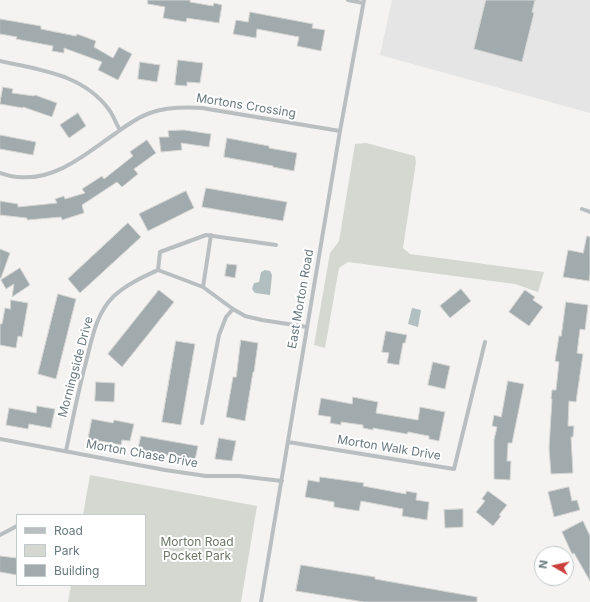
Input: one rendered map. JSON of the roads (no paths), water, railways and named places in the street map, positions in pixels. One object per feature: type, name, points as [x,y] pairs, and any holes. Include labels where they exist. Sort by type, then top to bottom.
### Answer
[{"type":"street","points":[[348,0],[363,2]]},
{"type":"street","name":"East Morton Road","points":[[261,602],[363,2]]},
{"type":"street","points":[[0,61],[55,73],[77,81],[94,94],[110,111],[120,130]]},
{"type":"street","name":"Mortons Crossing","points":[[0,173],[18,177],[40,176],[61,170],[136,119],[168,108],[202,108],[340,131]]},
{"type":"street","points":[[582,209],[590,212]]},
{"type":"street","points":[[276,245],[206,235],[160,252],[158,270],[203,287],[245,316],[307,327]]},
{"type":"street","points":[[203,287],[211,235]]},
{"type":"street","name":"Morningside Drive","points":[[66,451],[93,334],[103,308],[113,296],[136,280],[158,270]]},
{"type":"street","points":[[202,423],[219,336],[226,317],[233,309]]},
{"type":"street","name":"Morton Walk Drive","points":[[288,442],[454,469],[485,342]]},
{"type":"street","name":"Morton Chase Drive","points":[[0,439],[165,470],[206,476],[240,476],[282,481]]},
{"type":"street","points":[[0,535],[16,527]]},
{"type":"park label","name":"Morton Road Pocket Park","points":[[197,549]]}]
